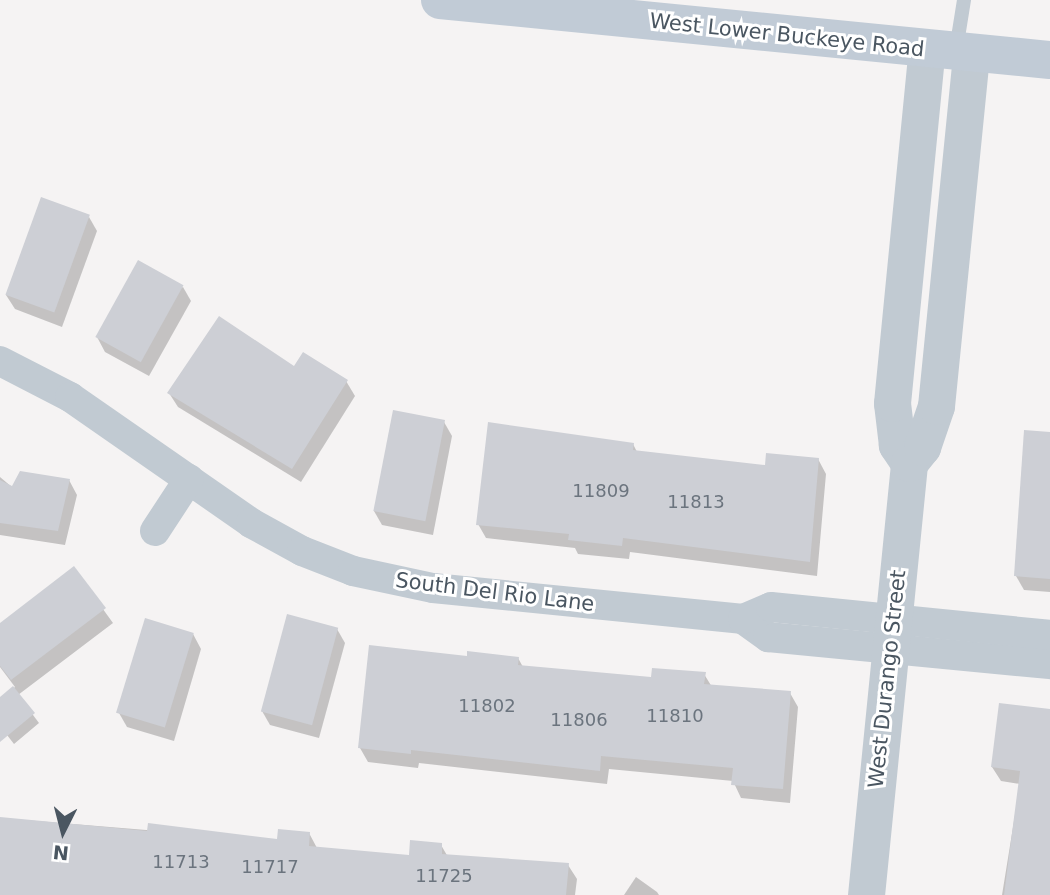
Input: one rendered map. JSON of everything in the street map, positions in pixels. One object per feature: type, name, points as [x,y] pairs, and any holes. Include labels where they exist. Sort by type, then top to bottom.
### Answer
[{"type":"main road","name":"West Lower Buckeye Road","points":[[440,0],[1050,60]]},
{"type":"street","name":"West Durango Street","points":[[866,895],[909,463],[897,444],[892,403],[951,51]]},
{"type":"street","name":"South Del Rio Lane","points":[[0,361],[46,382],[189,479],[302,551],[380,578],[433,588],[743,619],[768,637],[892,633]]},
{"type":"street","points":[[155,531],[189,479]]},
{"type":"street","points":[[892,633],[1050,635]]},
{"type":"street","points":[[892,633],[1050,664]]},
{"type":"lane","points":[[951,51],[964,0]]},
{"type":"building","points":[[41,197],[90,215],[54,313],[5,295]]},
{"type":"building","points":[[138,260],[183,285],[141,362],[95,337]]},
{"type":"building","points":[[219,316],[294,366],[303,352],[348,380],[292,469],[167,393]]},
{"type":"building","points":[[393,410],[445,420],[425,521],[373,511]]},
{"type":"building","points":[[488,422],[634,443],[633,450],[765,465],[766,453],[819,458],[810,562],[623,538],[622,546],[568,540],[569,534],[476,525]]},
{"type":"building","points":[[1024,430],[1050,432],[1050,579],[1014,576]]},
{"type":"building","points":[[20,471],[70,479],[58,531],[0,523],[0,480],[12,486]]},
{"type":"building","points":[[74,566],[106,608],[11,680],[0,666],[0,623]]},
{"type":"building","points":[[287,614],[338,628],[312,725],[261,712]]},
{"type":"building","points":[[145,618],[194,633],[165,728],[116,713]]},
{"type":"building","points":[[369,645],[467,656],[467,651],[519,657],[518,665],[651,677],[652,668],[706,672],[704,684],[791,691],[783,789],[731,785],[733,768],[601,756],[600,771],[411,750],[411,754],[358,748]]},
{"type":"building","points":[[13,686],[35,713],[0,742],[0,697]]},
{"type":"building","points":[[999,703],[1050,709],[1050,895],[1004,895],[1020,771],[991,767]]},
{"type":"building","points":[[0,817],[147,831],[148,823],[277,839],[278,829],[310,832],[309,846],[409,855],[410,840],[442,843],[442,854],[569,863],[566,895],[0,895]]}]
